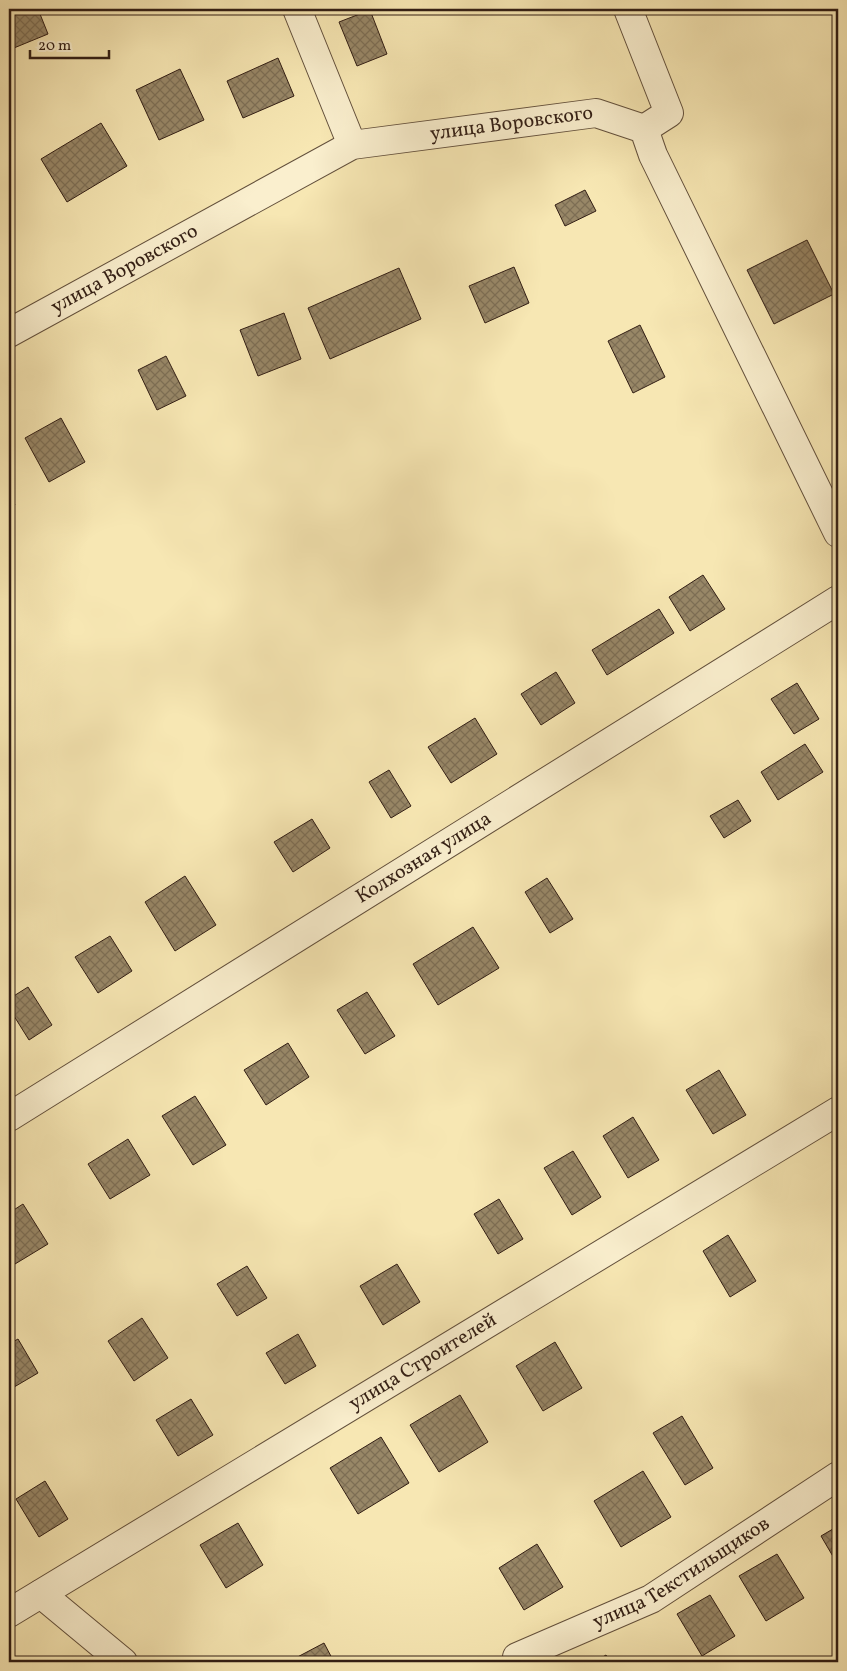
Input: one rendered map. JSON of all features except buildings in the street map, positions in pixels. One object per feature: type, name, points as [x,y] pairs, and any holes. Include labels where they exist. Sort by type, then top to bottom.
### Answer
[{"type":"street","points":[[297,9],[352,145]]},
{"type":"street","points":[[628,9],[669,113],[644,129],[653,155],[838,533]]},
{"type":"street","name":"улица Воровского","points":[[9,333],[352,145],[596,112],[644,129]]},
{"type":"street","name":"Колхозная улица","points":[[9,1117],[838,600]]},
{"type":"street","name":"улица Строителей","points":[[9,1613],[838,1112]]},
{"type":"street","name":"улица Текстильщиков","points":[[517,1657],[651,1599],[838,1476]]},
{"type":"street","points":[[41,1594],[123,1662]]}]
